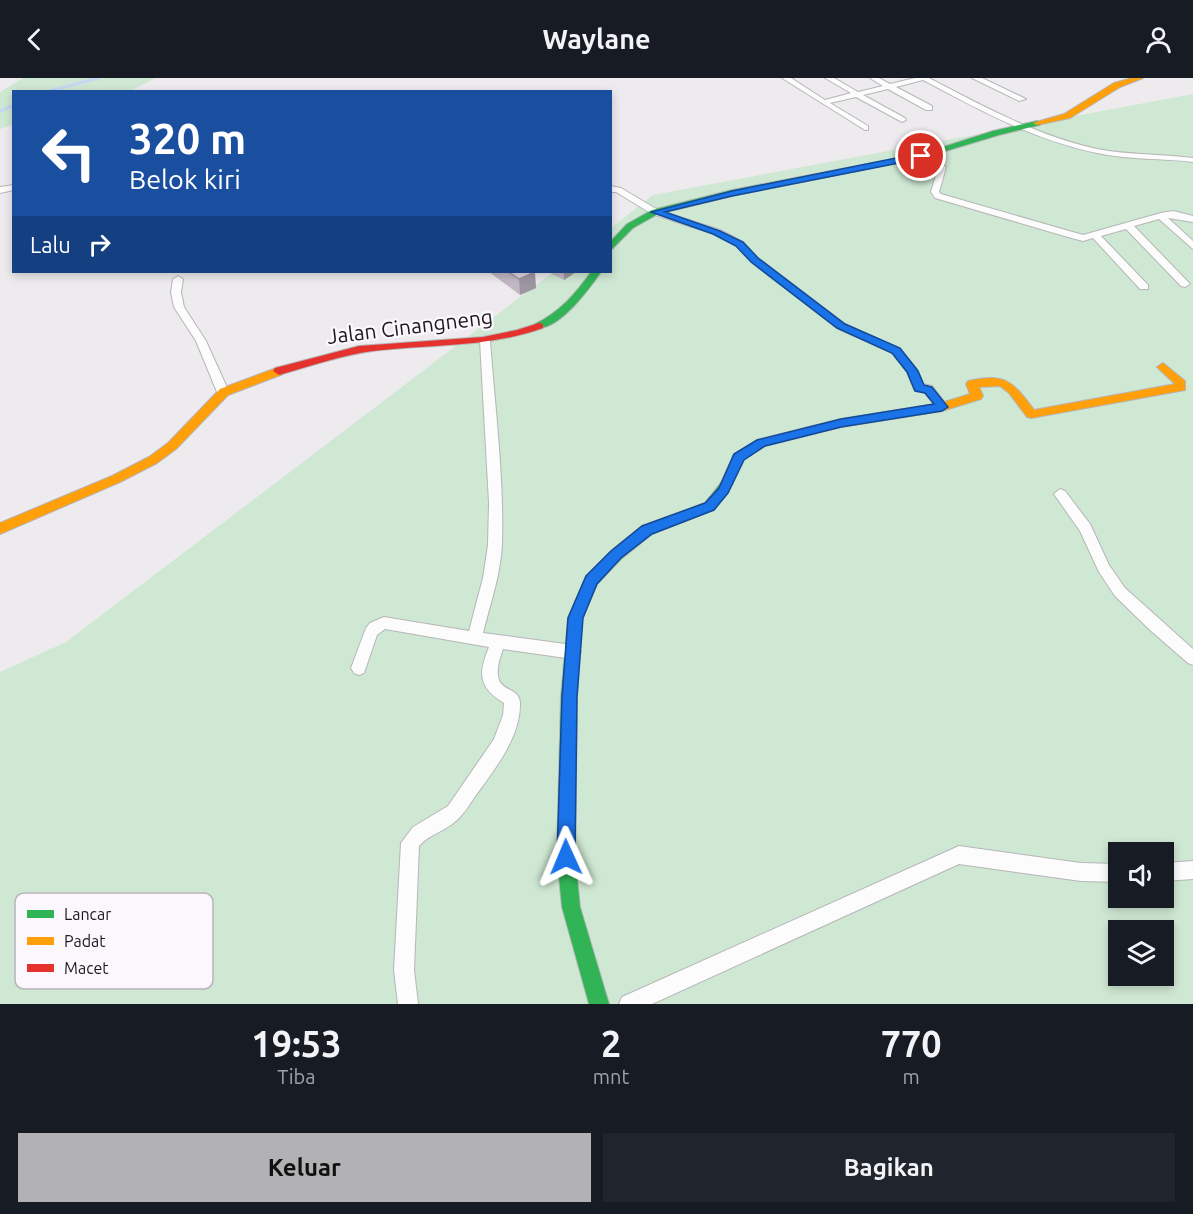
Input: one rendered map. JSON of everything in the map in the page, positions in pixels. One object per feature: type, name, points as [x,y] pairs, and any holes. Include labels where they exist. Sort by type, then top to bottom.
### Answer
[{"type":"street","points":[[786,78],[865,128]]},
{"type":"street","points":[[829,78],[902,120]]},
{"type":"street","points":[[874,78],[929,108]]},
{"type":"street","points":[[824,102],[924,78],[1018,127],[1099,152],[1193,160]]},
{"type":"street","points":[[976,78],[1022,99]]},
{"type":"street","points":[[612,246],[624,231],[645,216],[655,212],[732,193],[921,156],[1077,112],[1117,85],[1139,78]]},
{"type":"street","points":[[921,156],[942,167],[935,192],[938,196],[1071,235],[1083,237],[1173,214],[1193,219]]},
{"type":"street","points":[[612,189],[618,190],[655,212],[735,241],[755,260],[841,326],[896,351],[912,371],[919,388],[928,389],[942,407]]},
{"type":"street","points":[[1161,216],[1193,246]]},
{"type":"street","points":[[1128,225],[1185,284]]},
{"type":"street","points":[[1094,234],[1144,288]]},
{"type":"street","name":"Jalan Cinangneng","points":[[0,530],[134,470],[164,454],[223,392],[293,366],[353,351],[485,341],[541,326],[565,312],[584,293],[595,273]]},
{"type":"street","points":[[178,279],[176,292],[179,307],[201,342],[223,392]]},
{"type":"street","points":[[474,638],[490,578],[495,545],[495,502],[485,341]]},
{"type":"street","points":[[599,1004],[571,907],[566,857],[575,618],[591,580],[616,555],[647,530],[710,506],[724,490],[738,457],[761,443],[841,423],[942,407],[977,396],[972,384],[996,381],[1007,385],[1031,414],[1181,387],[1181,384],[1163,368]]},
{"type":"street","points":[[1060,494],[1084,528],[1104,568],[1120,592],[1193,658]]},
{"type":"street","points":[[359,668],[371,632],[375,627],[384,623],[573,652]]},
{"type":"street","points":[[408,1004],[404,970],[410,843],[415,835],[446,820],[454,812],[497,748],[508,727],[512,700],[495,689],[490,681],[490,670],[498,642]]},
{"type":"street","points":[[629,1004],[959,855],[1081,872],[1108,873]]},
{"type":"street","points":[[1174,871],[1193,870]]},
{"type":"green space","points":[[23,78],[155,78],[133,90],[12,90],[12,125],[0,129],[0,92]]},
{"type":"green space","points":[[1193,94],[1193,1004],[0,1004],[0,672],[66,642],[552,273],[612,273],[612,227],[653,195]]},
{"type":"building","points":[[510,273],[533,273],[519,279]]},
{"type":"waterway","points":[[53,90],[98,78]]},
{"type":"waterway","points":[[0,111],[12,106]]},
{"type":"traffic: fast","points":[[612,246],[630,226],[655,212],[732,193],[926,155],[1037,123]]},
{"type":"traffic: fast","points":[[539,326],[564,310],[595,273]]},
{"type":"traffic: fast","points":[[599,1004],[571,907],[566,857],[569,697],[575,618],[591,581],[616,555],[647,530],[710,506],[727,483]]},
{"type":"traffic: slow","points":[[1037,123],[1067,116],[1117,85],[1139,78]]},
{"type":"traffic: slow","points":[[727,483],[738,457],[761,443],[841,423],[942,407],[977,396],[972,384],[1002,382],[1013,390],[1031,414],[1181,387],[1181,384],[1163,367]]},
{"type":"traffic: slow","points":[[0,529],[116,479],[153,460],[172,446],[224,392],[279,371]]},
{"type":"traffic: jam","points":[[279,371],[359,349],[483,340],[539,326]]},
{"type":"route","points":[[566,857],[565,819],[575,618],[591,580],[616,555],[647,530],[710,506],[724,490],[738,457],[761,443],[841,423],[942,407],[928,389],[919,388],[912,371],[896,351],[841,326],[750,256],[740,244],[717,232],[655,212],[732,193],[921,156]]}]
